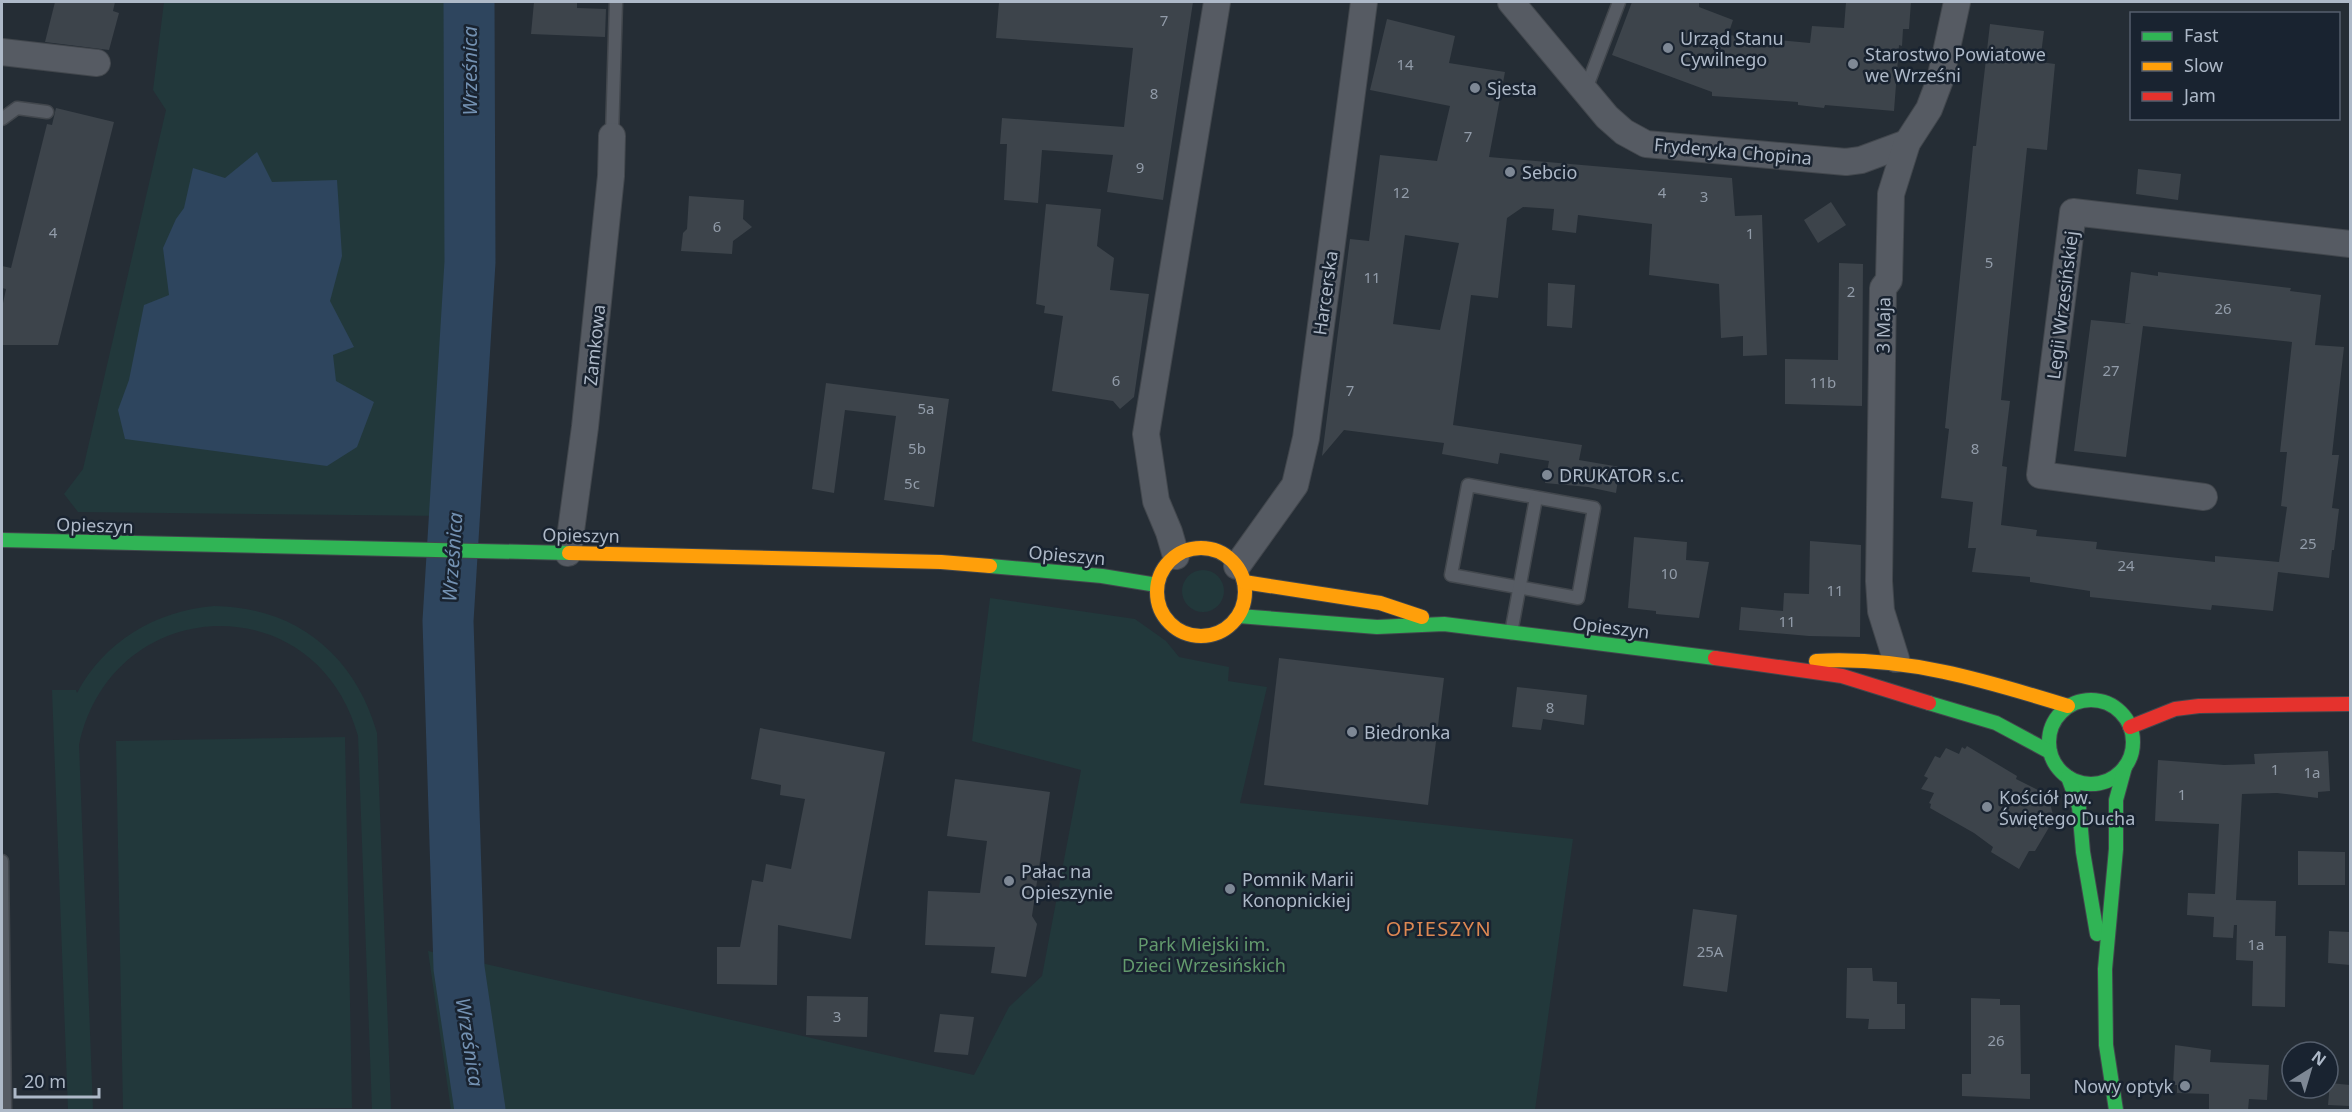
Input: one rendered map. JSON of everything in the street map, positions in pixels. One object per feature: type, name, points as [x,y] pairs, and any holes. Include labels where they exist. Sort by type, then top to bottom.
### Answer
[{"type":"street","points":[[1176,556],[1156,501],[1146,434],[1217,2]]},
{"type":"street","name":"Harcerska","points":[[1241,574],[1294,484],[1306,438],[1364,2]]},
{"type":"street","name":"Fryderyka Chopina","points":[[1511,2],[1586,89],[1607,117],[1624,132],[1646,144],[1846,162],[1873,157],[1907,144]]},
{"type":"street","name":"3 Maja","points":[[1896,659],[1881,611],[1879,581],[1883,288],[1889,280],[1891,194],[1907,144],[1929,109],[1940,80],[1956,2]]},
{"type":"street","points":[[2,52],[97,63]]},
{"type":"street","name":"Zamkowa","points":[[568,553],[585,427],[611,176],[612,136]]},
{"type":"street","name":"Legii Wrzesińskiej","points":[[2204,497],[2040,476],[2073,212],[2350,244]]},
{"type":"street","name":"Opieszyn","points":[[2,540],[941,562],[1102,576],[1158,585]]},
{"type":"street","points":[[1209,548],[1225,554],[1241,574],[1245,599],[1239,616],[1227,628],[1211,636],[1194,636],[1177,630],[1165,618],[1158,602],[1158,585],[1164,568],[1176,556],[1192,549],[1209,548]]},
{"type":"street","name":"Opieszyn","points":[[1241,574],[1380,603],[1444,624]]},
{"type":"street","name":"Opieszyn","points":[[1239,616],[1377,627],[1444,624],[1774,665],[1842,676],[1996,723],[2050,752]]},
{"type":"street","name":"Opieszyn","points":[[1774,665],[1845,657],[1896,659],[1987,681],[2068,706]]},
{"type":"street","points":[[2105,969],[2084,863],[2079,807],[2068,777],[2054,762],[2050,752],[2050,731],[2054,721],[2068,706],[2089,699],[2109,704],[2126,718],[2130,727],[2132,748],[2116,800],[2116,849],[2105,969],[2106,1045],[2116,1110]]},
{"type":"street","points":[[2130,727],[2175,709],[2199,706],[2350,704]]},
{"type":"street","points":[[2068,777],[2088,784],[2099,783],[2109,780],[2125,767]]},
{"type":"lane","points":[[612,136],[616,2]]},
{"type":"lane","points":[[1586,89],[1619,2]]},
{"type":"lane","points":[[2,119],[17,108],[47,112]]},
{"type":"lane","points":[[1468,485],[1594,508],[1578,598],[1520,587],[1451,575],[1468,485]]},
{"type":"lane","points":[[1511,633],[1536,498]]},
{"type":"lane","points":[[2,861],[5,1110]]},
{"type":"green space","points":[[164,2],[453,2],[448,516],[78,512],[64,494],[83,469],[166,110],[153,90]]},
{"type":"green space","points":[[1203,570],[1218,576],[1224,591],[1218,606],[1203,612],[1188,606],[1182,591],[1188,576]]},
{"type":"green space","name":"Park Miejski im. Dzieci Wrzesińskich","points":[[990,598],[1135,619],[1166,641],[1179,657],[1229,667],[1228,681],[1267,687],[1240,803],[1573,839],[1535,1110],[451,1110],[428,951],[974,1075],[1009,1007],[1042,976],[1081,770],[972,741]]},
{"type":"green space","points":[[214,606],[271,615],[296,626],[318,641],[354,680],[367,705],[377,733],[391,1110],[372,1110],[358,736],[335,686],[301,652],[260,632],[215,626],[171,635],[131,658],[99,694],[79,745],[93,1110],[68,1110],[52,690],[76,690],[77,693],[102,658],[117,644],[152,622],[172,614]]},
{"type":"green space","points":[[345,737],[352,1108],[123,1110],[116,741]]},
{"type":"water","points":[[257,152],[272,182],[337,180],[342,256],[330,301],[354,347],[333,355],[336,381],[374,402],[357,447],[327,466],[125,439],[118,410],[129,380],[144,305],[169,295],[163,248],[176,219],[184,208],[193,168],[225,178]]},
{"type":"building","points":[[55,2],[115,2],[113,11],[119,13],[109,50],[45,42]]},
{"type":"building","points":[[534,2],[577,2],[577,8],[606,9],[605,37],[531,34]]},
{"type":"building","points":[[999,2],[1193,2],[1163,200],[1107,192],[1113,155],[1042,150],[1038,203],[1004,200],[1007,144],[1000,144],[1002,118],[1124,127],[1133,48],[996,38]]},
{"type":"building","points":[[1632,2],[1699,2],[1699,7],[1733,20],[1728,35],[1810,43],[1812,26],[1844,28],[1846,2],[1911,2],[1909,29],[1903,29],[1902,46],[1899,45],[1894,111],[1825,105],[1824,108],[1798,105],[1798,102],[1712,96],[1712,92],[1612,55]]},
{"type":"building","points":[[1387,19],[1455,36],[1449,63],[1505,72],[1489,157],[1732,178],[1735,216],[1762,215],[1767,355],[1743,356],[1743,336],[1721,338],[1719,284],[1649,275],[1652,224],[1578,215],[1576,233],[1552,230],[1554,209],[1523,207],[1507,218],[1498,298],[1471,295],[1453,425],[1582,445],[1579,460],[1620,467],[1616,493],[1588,487],[1545,483],[1549,461],[1500,453],[1498,464],[1442,454],[1444,443],[1344,430],[1322,456],[1350,239],[1369,241],[1380,155],[1437,161],[1450,106],[1370,90]],"holes":[[[1405,235],[1459,243],[1440,330],[1393,324]]]},
{"type":"building","points":[[1990,24],[2044,31],[2040,62],[2055,64],[2047,150],[2027,148],[2001,400],[2010,401],[2002,466],[2007,467],[2001,525],[2037,530],[2036,536],[2097,542],[2096,549],[2215,562],[2215,556],[2279,562],[2287,507],[2281,506],[2287,452],[2280,452],[2292,342],[2143,326],[2126,457],[2074,451],[2091,320],[2131,324],[2125,323],[2131,272],[2158,276],[2158,272],[2291,288],[2290,291],[2321,295],[2315,345],[2344,347],[2332,455],[2339,455],[2332,508],[2339,509],[2334,550],[2332,550],[2329,578],[2278,572],[2273,611],[2212,605],[2211,610],[2090,597],[2090,591],[2030,582],[2030,577],[1972,572],[1976,548],[1968,548],[1973,502],[1941,498],[1949,429],[1945,428],[1973,146],[1976,146]]},
{"type":"building","points":[[56,108],[114,122],[58,345],[2,345],[2,308],[6,289],[2,288],[2,266],[11,268],[47,124],[52,125]]},
{"type":"building","points":[[2138,169],[2181,174],[2178,200],[2136,194]]},
{"type":"building","points":[[689,196],[744,200],[743,219],[752,227],[733,241],[732,254],[681,251],[683,233],[687,229]]},
{"type":"building","points":[[1831,202],[1846,225],[1818,243],[1804,220]]},
{"type":"building","points":[[1046,204],[1101,209],[1097,246],[1114,258],[1110,290],[1149,294],[1134,397],[1120,409],[1113,401],[1052,391],[1063,316],[1044,313],[1045,306],[1036,304]]},
{"type":"building","points":[[1839,263],[1863,264],[1862,406],[1785,404],[1785,359],[1838,360]]},
{"type":"building","points":[[1548,283],[1575,285],[1572,328],[1547,326]]},
{"type":"building","points":[[826,383],[949,399],[934,507],[884,500],[896,416],[845,410],[834,493],[812,489]]},
{"type":"building","points":[[1634,537],[1687,542],[1686,560],[1709,562],[1699,618],[1656,614],[1656,611],[1628,608]]},
{"type":"building","points":[[1810,541],[1861,545],[1860,637],[1809,636],[1739,630],[1741,607],[1783,611],[1784,593],[1809,594]]},
{"type":"building","points":[[1279,658],[1444,678],[1428,805],[1264,785]]},
{"type":"building","points":[[1517,687],[1587,695],[1584,725],[1543,719],[1541,730],[1512,727]]},
{"type":"building","points":[[760,728],[885,752],[851,939],[778,925],[777,985],[717,984],[717,947],[740,947],[752,880],[763,882],[766,864],[791,869],[805,799],[780,795],[781,785],[751,779]]},
{"type":"building","name":"Kościół pw. Świętego Ducha","points":[[1967,746],[2017,776],[2016,779],[2046,794],[2045,797],[2049,799],[2054,819],[2035,851],[2029,851],[2019,869],[1991,852],[1993,847],[1974,833],[1930,808],[1929,803],[1934,793],[1921,789],[1928,778],[1924,776],[1935,756],[1940,758],[1946,748],[1959,754],[1962,747],[1965,749]]},
{"type":"building","points":[[2328,751],[2330,791],[2318,792],[2318,798],[2277,793],[2242,794],[2236,900],[2276,901],[2275,936],[2286,936],[2285,1007],[2252,1006],[2253,961],[2236,960],[2237,925],[2234,925],[2233,938],[2213,937],[2214,917],[2187,915],[2188,893],[2215,894],[2219,824],[2155,821],[2158,760],[2224,765],[2255,764],[2254,754]]},
{"type":"building","name":"Pałac na Opieszynie","points":[[955,779],[1050,792],[1032,916],[1037,924],[1026,977],[991,973],[995,947],[925,945],[928,891],[980,893],[987,841],[947,836]]},
{"type":"building","points":[[2298,851],[2345,852],[2345,885],[2298,885]]},
{"type":"building","points":[[1693,909],[1737,915],[1727,992],[1683,986]]},
{"type":"building","points":[[2329,931],[2350,932],[2350,965],[2328,963]]},
{"type":"building","points":[[1847,968],[1872,968],[1873,981],[1897,982],[1897,1004],[1905,1004],[1905,1029],[1868,1029],[1869,1019],[1846,1018]]},
{"type":"building","points":[[807,996],[868,997],[867,1037],[806,1035]]},
{"type":"building","points":[[1971,998],[2000,999],[2000,1005],[2020,1005],[2021,1074],[2030,1074],[2030,1099],[1962,1096],[1962,1074],[1971,1074]]},
{"type":"building","points":[[940,1014],[974,1017],[968,1055],[934,1052]]},
{"type":"building","points":[[2175,1045],[2211,1050],[2210,1062],[2269,1065],[2267,1100],[2249,1099],[2248,1110],[2209,1110],[2209,1094],[2177,1093],[2177,1085],[2173,1085]]},
{"type":"building","points":[[2340,1084],[2350,1085],[2350,1106],[2328,1105],[2328,1100],[2340,1100]]},
{"type":"waterway","name":"Wrześnica","points":[[469,2],[470,262],[448,621],[459,968],[480,1110]]},
{"type":"traffic: fast","points":[[2,540],[569,553]]},
{"type":"traffic: fast","points":[[990,566],[1102,576],[1157,585]]},
{"type":"traffic: fast","points":[[1239,616],[1377,627],[1444,624],[1715,658]]},
{"type":"traffic: fast","points":[[2091,700],[2107,703],[2121,712],[2130,726],[2133,742],[2130,758],[2121,772],[2107,781],[2091,784],[2075,781],[2061,772],[2052,758],[2049,742],[2052,726],[2061,712],[2075,703],[2091,700]]},
{"type":"traffic: fast","points":[[1929,703],[1996,723],[2050,752]]},
{"type":"traffic: fast","points":[[2116,1110],[2106,1045],[2105,969],[2116,849],[2116,800],[2125,767]]},
{"type":"traffic: fast","points":[[2068,777],[2079,807],[2083,852],[2097,934]]},
{"type":"traffic: slow","points":[[1201,548],[1218,552],[1232,561],[1241,575],[1245,592],[1241,609],[1232,623],[1218,632],[1201,636],[1184,632],[1170,623],[1161,609],[1157,592],[1161,575],[1170,561],[1184,552],[1201,548]]},
{"type":"traffic: slow","points":[[569,553],[941,562],[990,566]]},
{"type":"traffic: slow","points":[[1244,582],[1380,603],[1422,617]]},
{"type":"traffic: slow","points":[[1816,661],[1849,660],[1913,666],[1975,679],[2068,706]]},
{"type":"traffic: jam","points":[[1715,658],[1842,676],[1929,703]]},
{"type":"traffic: jam","points":[[2130,727],[2175,709],[2199,706],[2350,704]]},
{"type":"place","name":"Urząd Stanu Cywilnego","points":[[1668,48]]},
{"type":"place","name":"Starostwo Powiatowe we Wrześni","points":[[1853,64]]},
{"type":"place","name":"Sjesta","points":[[1475,88]]},
{"type":"place","name":"Sebcio","points":[[1510,172]]},
{"type":"place","name":"DRUKATOR s.c.","points":[[1547,475]]},
{"type":"place","name":"Biedronka","points":[[1352,732]]},
{"type":"place","name":"Kościół pw. Świętego Ducha","points":[[1987,807]]},
{"type":"place","name":"Pałac na Opieszynie","points":[[1009,881]]},
{"type":"place","name":"Pomnik Marii Konopnickiej","points":[[1230,889]]},
{"type":"place","name":"Nowy optyk","points":[[2185,1086]]},
{"type":"district","name":"OPIESZYN","points":[[1439,928]]}]
